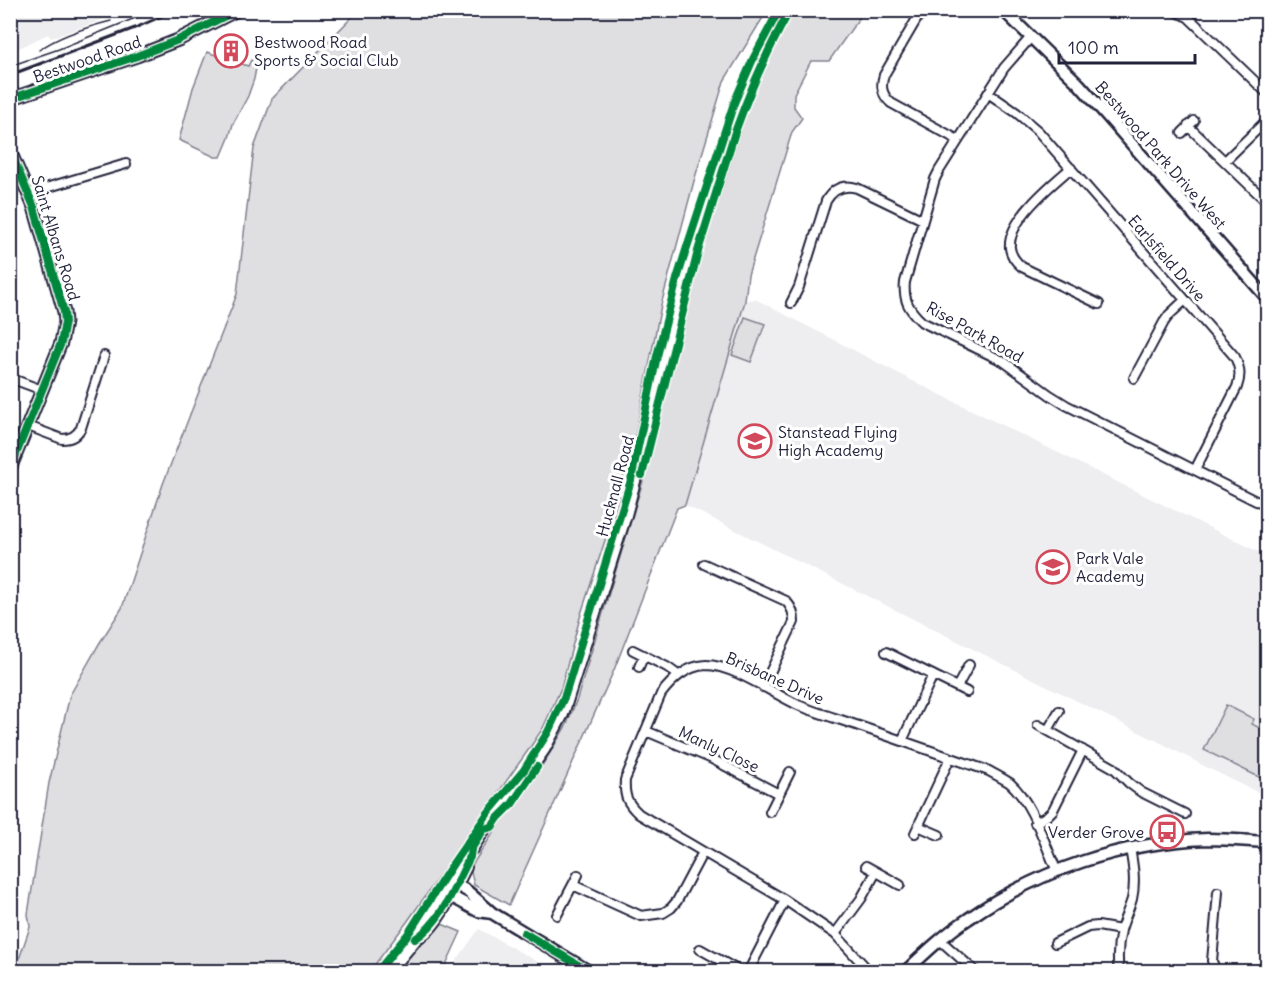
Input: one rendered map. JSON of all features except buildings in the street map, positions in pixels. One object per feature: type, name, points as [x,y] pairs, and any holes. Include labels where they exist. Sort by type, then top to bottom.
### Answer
[{"type":"main road","name":"Hucknall Road","points":[[388,972],[415,939],[446,894],[464,854],[471,849],[484,828],[522,780],[544,748],[562,714],[625,515],[643,447],[670,325],[688,260],[745,87],[785,10]]},
{"type":"street","name":"Bestwood Road","points":[[10,99],[178,40],[237,10]]},
{"type":"street","points":[[922,10],[884,75],[883,93],[891,103],[958,140]]},
{"type":"street","name":"Bestwood Park Drive West","points":[[1003,10],[1079,84],[1268,299]]},
{"type":"street","points":[[1138,10],[1175,11],[1188,16],[1268,94]]},
{"type":"street","name":"Rise Park Road","points":[[1031,37],[1004,68],[935,179],[905,282],[905,298],[913,313],[922,322],[1003,361],[1066,405],[1256,501],[1268,503]]},
{"type":"street","name":"Earlsfield Drive","points":[[988,93],[1038,131],[1229,349],[1238,365],[1240,373],[1237,387],[1194,470]]},
{"type":"street","points":[[1225,161],[1268,119]]},
{"type":"street","points":[[1182,133],[1191,123],[1225,161],[1268,203]]},
{"type":"street","name":"Saint Albans Road","points":[[10,151],[29,193],[65,322],[61,343],[11,466]]},
{"type":"street","points":[[29,193],[126,164]]},
{"type":"street","points":[[1071,168],[1044,190],[1025,212],[1013,233],[1010,249],[1022,267],[1099,304]]},
{"type":"street","points":[[791,303],[799,287],[826,201],[839,188],[851,186],[857,188],[923,220]]},
{"type":"street","points":[[1134,378],[1168,315],[1185,300]]},
{"type":"street","points":[[28,426],[62,439],[68,439],[78,433],[104,356]]},
{"type":"street","points":[[10,378],[42,390]]},
{"type":"street","points":[[704,564],[786,601],[792,607],[794,622],[763,687]]},
{"type":"street","points":[[709,578],[714,568]]},
{"type":"street","points":[[633,650],[678,675],[661,694],[625,780],[626,798],[631,807],[639,814],[785,900],[835,934],[870,972]]},
{"type":"street","points":[[886,652],[967,692]]},
{"type":"street","points":[[639,667],[644,656]]},
{"type":"street","points":[[891,665],[896,657]]},
{"type":"street","name":"Brisbane Drive","points":[[678,675],[703,665],[730,670],[799,705],[989,771],[1009,783],[1023,798],[1057,871]]},
{"type":"street","points":[[957,687],[969,665]]},
{"type":"street","points":[[902,741],[933,675]]},
{"type":"street","points":[[1048,730],[1059,711]]},
{"type":"street","points":[[1038,725],[1114,768],[1136,789],[1174,812],[1185,814]]},
{"type":"street","name":"Manly Close","points":[[646,731],[710,758],[779,794]]},
{"type":"street","points":[[1035,823],[1053,810],[1083,750]]},
{"type":"street","points":[[939,835],[917,829],[950,758]]},
{"type":"street","points":[[770,812],[790,772]]},
{"type":"street","points":[[905,972],[940,940],[996,900],[1020,887],[1090,859],[1130,848],[1169,842],[1210,839],[1268,842]]},
{"type":"street","points":[[1119,972],[1118,951],[1121,930],[1132,901],[1133,891],[1133,864],[1130,848]]},
{"type":"street","points":[[573,885],[640,916],[663,913],[677,901],[703,852]]},
{"type":"street","points":[[866,866],[900,885]]},
{"type":"street","points":[[835,934],[861,899],[876,872]]},
{"type":"street","points":[[557,915],[578,875]]},
{"type":"street","points":[[452,882],[467,891],[492,913],[590,972]]},
{"type":"street","points":[[1216,972],[1212,961],[1218,892]]},
{"type":"street","points":[[446,894],[478,911],[492,913]]},
{"type":"street","points":[[748,972],[785,900]]},
{"type":"street","points":[[1217,905],[1227,905]]},
{"type":"street","points":[[1055,944],[1088,927],[1098,926],[1121,930]]},
{"type":"street","points":[[1066,938],[1071,947]]},
{"type":"street","points":[[940,940],[976,972]]},
{"type":"street","points":[[700,949],[741,972]]},
{"type":"street","points":[[704,964],[710,954]]},
{"type":"shaded area","points":[[11,10],[128,11],[51,38],[48,34],[11,52]]},
{"type":"shaded area","points":[[358,11],[767,11],[724,81],[694,181],[661,305],[636,432],[561,688],[543,728],[529,749],[370,971],[15,971],[30,927],[28,914],[49,783],[70,695],[122,608],[163,484],[237,294],[254,148],[272,99]]},
{"type":"shaded area","points":[[792,11],[864,11],[829,61],[811,61],[794,94],[794,107],[802,118],[792,132],[748,275],[745,301],[685,505],[677,508],[614,670],[509,905],[474,885],[470,868],[550,753],[567,724],[577,699],[649,461],[703,245],[752,93],[762,67]]},
{"type":"shaded area","points":[[207,52],[248,66],[251,60],[257,63],[248,96],[233,124],[221,157],[215,157],[179,140],[193,88]]},
{"type":"shaded area","name":"Park Vale Academy","points":[[755,299],[917,383],[1267,556],[1267,797],[685,505],[745,301]]},
{"type":"shaded area","points":[[745,317],[765,324],[751,362],[732,355]]},
{"type":"shaded area","points":[[1226,705],[1254,719],[1252,724],[1267,732],[1267,781],[1204,750]]},
{"type":"shaded area","points":[[437,922],[461,932],[443,971],[397,972],[428,937]]},
{"type":"shaded area","points":[[479,929],[554,971],[449,971]]},
{"type":"tram line","points":[[10,66],[155,10]]},
{"type":"tram line","points":[[39,50],[65,36],[111,21]]},
{"type":"railway","points":[[10,75],[135,28],[176,10]]},
{"type":"cycle path","points":[[10,99],[178,40],[237,10]]},
{"type":"cycle path","points":[[377,972],[408,934],[488,813],[524,770],[548,732],[565,695],[631,480],[657,356],[677,279],[734,103],[753,59],[779,10]]},
{"type":"cycle path","points":[[642,475],[698,251],[735,132],[760,70],[790,10]]},
{"type":"cycle path","points":[[10,151],[34,207],[65,322],[61,343],[10,469]]},
{"type":"cycle path","points":[[415,939],[441,913],[470,857],[471,849],[484,829],[492,827],[512,804],[537,767]]},
{"type":"cycle path","points":[[524,933],[590,972]]},
{"type":"place","name":"Bestwood Road Sports & Social Club","points":[[231,51]]},
{"type":"place","name":"Stanstead Flying High Academy","points":[[755,441]]},
{"type":"place","name":"Park Vale Academy","points":[[1053,567]]},
{"type":"place","name":"Verder Grove","points":[[1167,832]]}]
